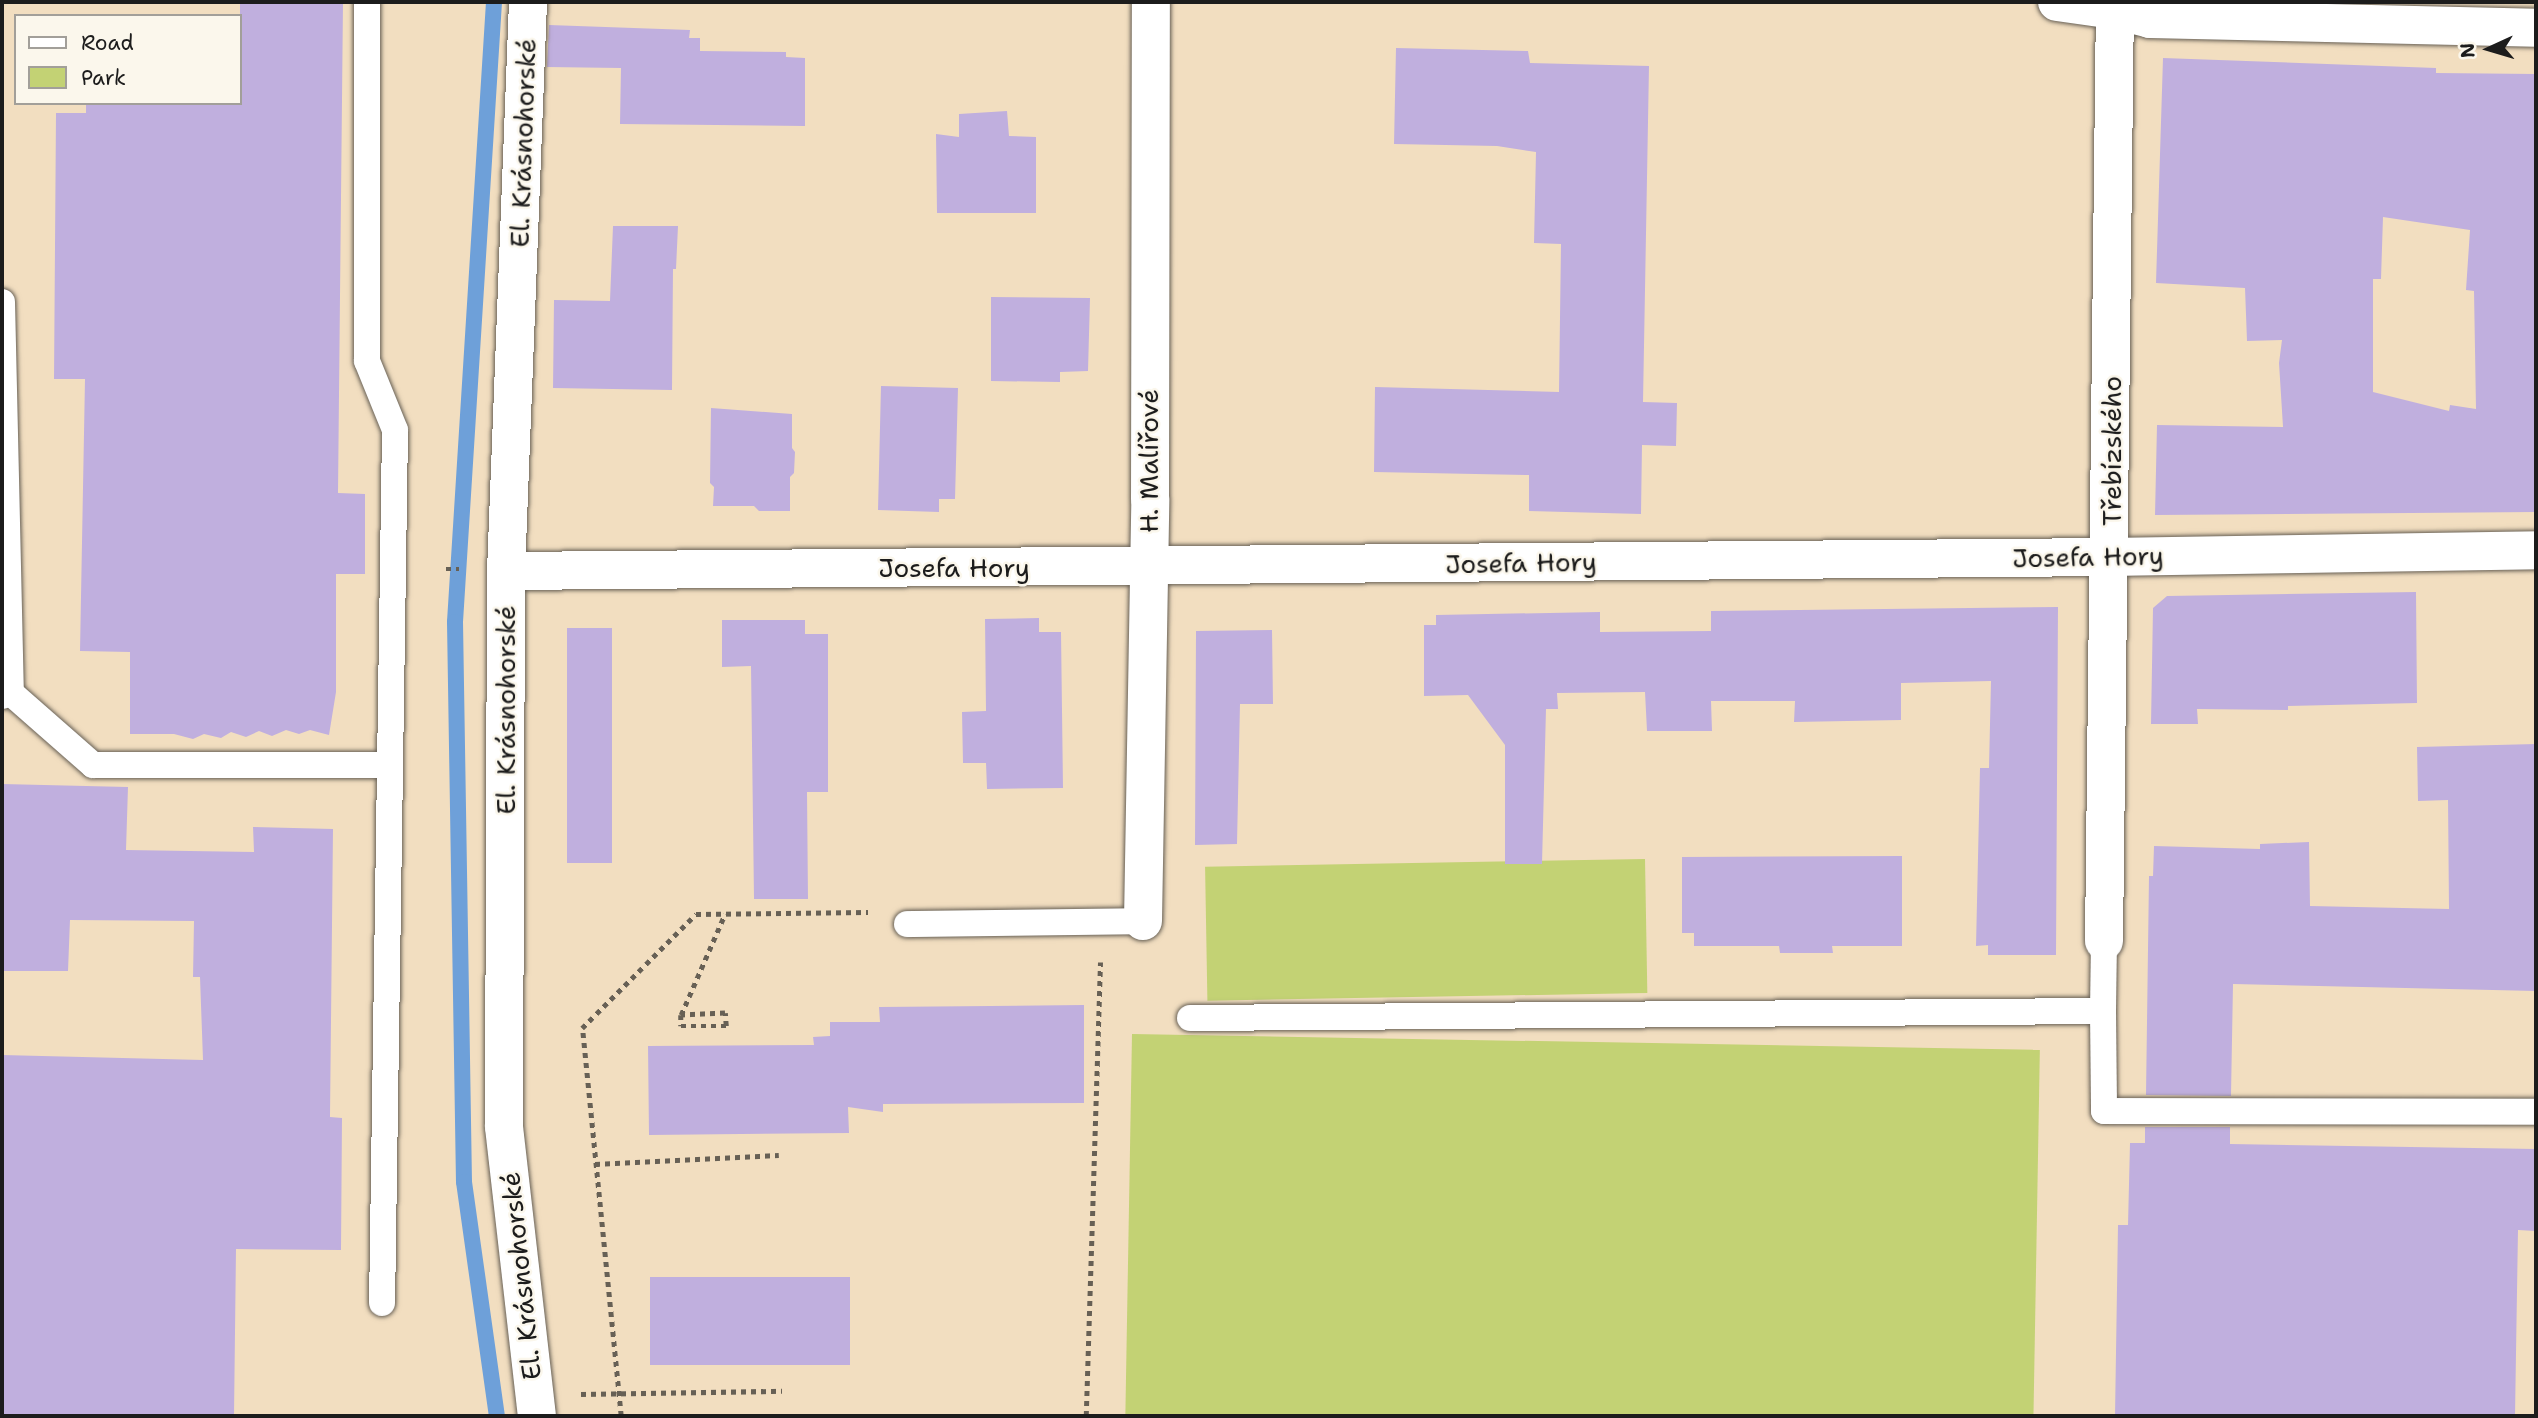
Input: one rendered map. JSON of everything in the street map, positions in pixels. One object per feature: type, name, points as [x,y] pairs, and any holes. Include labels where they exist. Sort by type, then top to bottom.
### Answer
[{"type":"street","name":"El. Krásnohorské","points":[[528,2],[506,571],[504,1127],[536,1406]]},
{"type":"street","name":"H. Malířové","points":[[1143,921],[1148,567],[1150,2]]},
{"type":"street","points":[[2057,2],[2115,6],[2150,19],[2536,28]]},
{"type":"street","name":"Třebízského","points":[[2104,942],[2111,557],[2115,6]]},
{"type":"street","name":"Josefa Hory","points":[[506,571],[1148,567],[2536,550]]},
{"type":"lane","points":[[367,2],[367,360],[395,430],[382,1303]]},
{"type":"lane","points":[[2,302],[7,694],[93,765],[390,765]]},
{"type":"lane","points":[[906,924],[1143,921]]},
{"type":"lane","points":[[2104,942],[2104,1111],[2536,1112]]},
{"type":"lane","points":[[1190,1018],[2104,1011]]},
{"type":"path","points":[[621,1416],[582,1028],[696,914],[881,912]]},
{"type":"path","points":[[681,1015],[725,1013],[726,1026],[681,1026],[681,1015],[725,914]]},
{"type":"path","points":[[1086,1416],[1100,989]]},
{"type":"path","points":[[595,1164],[779,1156]]},
{"type":"path","points":[[536,1406],[618,1392],[782,1391]]},
{"type":"green space","points":[[1645,859],[1647,993],[1207,1001],[1205,867]]},
{"type":"green space","points":[[1132,1034],[2040,1050],[2033,1416],[1125,1416]]},
{"type":"building","points":[[240,2],[343,2],[338,493],[365,494],[365,574],[336,574],[336,692],[329,735],[310,730],[299,734],[286,730],[272,736],[259,731],[246,737],[231,732],[221,738],[204,734],[193,739],[174,734],[130,734],[130,652],[80,651],[85,379],[54,379],[56,113],[86,113],[86,105],[242,105]]},
{"type":"building","points":[[549,25],[690,30],[689,38],[700,38],[700,51],[786,52],[786,57],[805,58],[805,126],[620,124],[621,68],[547,67]]},
{"type":"building","points":[[1396,48],[1528,51],[1530,63],[1649,66],[1643,402],[1677,403],[1676,446],[1642,445],[1641,514],[1529,511],[1529,475],[1374,472],[1375,387],[1559,392],[1561,244],[1534,243],[1536,152],[1497,146],[1394,144]]},
{"type":"building","points":[[2163,58],[2436,68],[2436,73],[2536,74],[2536,512],[2155,515],[2157,425],[2283,427],[2279,363],[2282,340],[2247,341],[2245,288],[2156,283]],"holes":[[[2383,217],[2470,230],[2466,290],[2474,291],[2476,409],[2450,405],[2449,411],[2373,392],[2373,279],[2381,279]]]},
{"type":"building","points":[[1007,111],[1009,136],[1036,137],[1036,213],[937,213],[936,134],[959,137],[959,114]]},
{"type":"building","points":[[613,226],[678,226],[676,269],[673,269],[672,390],[553,388],[554,300],[610,301]]},
{"type":"building","points":[[991,297],[1090,298],[1088,371],[1060,372],[1060,382],[991,381]]},
{"type":"building","points":[[881,386],[958,388],[955,499],[939,499],[939,512],[878,510]]},
{"type":"building","points":[[711,408],[792,414],[792,448],[795,452],[794,473],[790,477],[790,511],[759,511],[754,506],[713,506],[714,487],[710,483]]},
{"type":"building","points":[[2416,592],[2417,703],[2288,706],[2288,710],[2197,709],[2198,724],[2151,724],[2153,608],[2167,596]]},
{"type":"building","points":[[2058,607],[2056,955],[1988,955],[1988,945],[1976,946],[1980,768],[1989,768],[1991,681],[1901,683],[1901,720],[1794,722],[1795,701],[1711,701],[1712,731],[1647,731],[1645,692],[1557,693],[1558,709],[1546,709],[1542,864],[1505,864],[1505,745],[1468,695],[1424,696],[1424,625],[1436,625],[1436,615],[1600,612],[1600,632],[1711,631],[1711,611]]},
{"type":"building","points":[[1039,618],[1039,632],[1061,632],[1063,788],[987,789],[986,763],[963,763],[962,712],[986,711],[985,619]]},
{"type":"building","points":[[722,620],[805,620],[805,634],[828,634],[828,792],[807,792],[808,899],[754,899],[751,666],[722,667]]},
{"type":"building","points":[[567,628],[612,628],[612,863],[567,863]]},
{"type":"building","points":[[1272,630],[1273,704],[1240,704],[1237,844],[1195,845],[1196,631]]},
{"type":"building","points":[[2536,744],[2536,991],[2233,984],[2231,1096],[2146,1095],[2149,876],[2153,876],[2154,846],[2260,849],[2260,844],[2309,842],[2310,906],[2449,909],[2448,800],[2418,801],[2417,747]]},
{"type":"building","points":[[2,784],[128,787],[126,850],[254,852],[253,827],[333,829],[330,1117],[342,1118],[341,1250],[236,1249],[234,1416],[2,1416],[2,1055],[203,1060],[200,977],[193,977],[194,921],[70,920],[68,971],[2,971]]},
{"type":"building","points":[[1902,856],[1902,946],[1832,946],[1833,953],[1780,953],[1779,946],[1694,946],[1694,933],[1682,933],[1682,857]]},
{"type":"building","points":[[1084,1005],[1084,1103],[883,1104],[883,1112],[848,1107],[849,1133],[649,1135],[648,1046],[814,1045],[813,1037],[830,1036],[830,1022],[880,1022],[879,1007]]},
{"type":"building","points":[[2145,1127],[2230,1127],[2230,1144],[2536,1149],[2536,1231],[2518,1230],[2515,1416],[2115,1416],[2118,1225],[2128,1225],[2130,1143],[2145,1143]]},
{"type":"building","points":[[650,1277],[850,1277],[850,1365],[650,1365]]},
{"type":"waterway","points":[[494,2],[455,622],[464,1182],[497,1416]]}]
